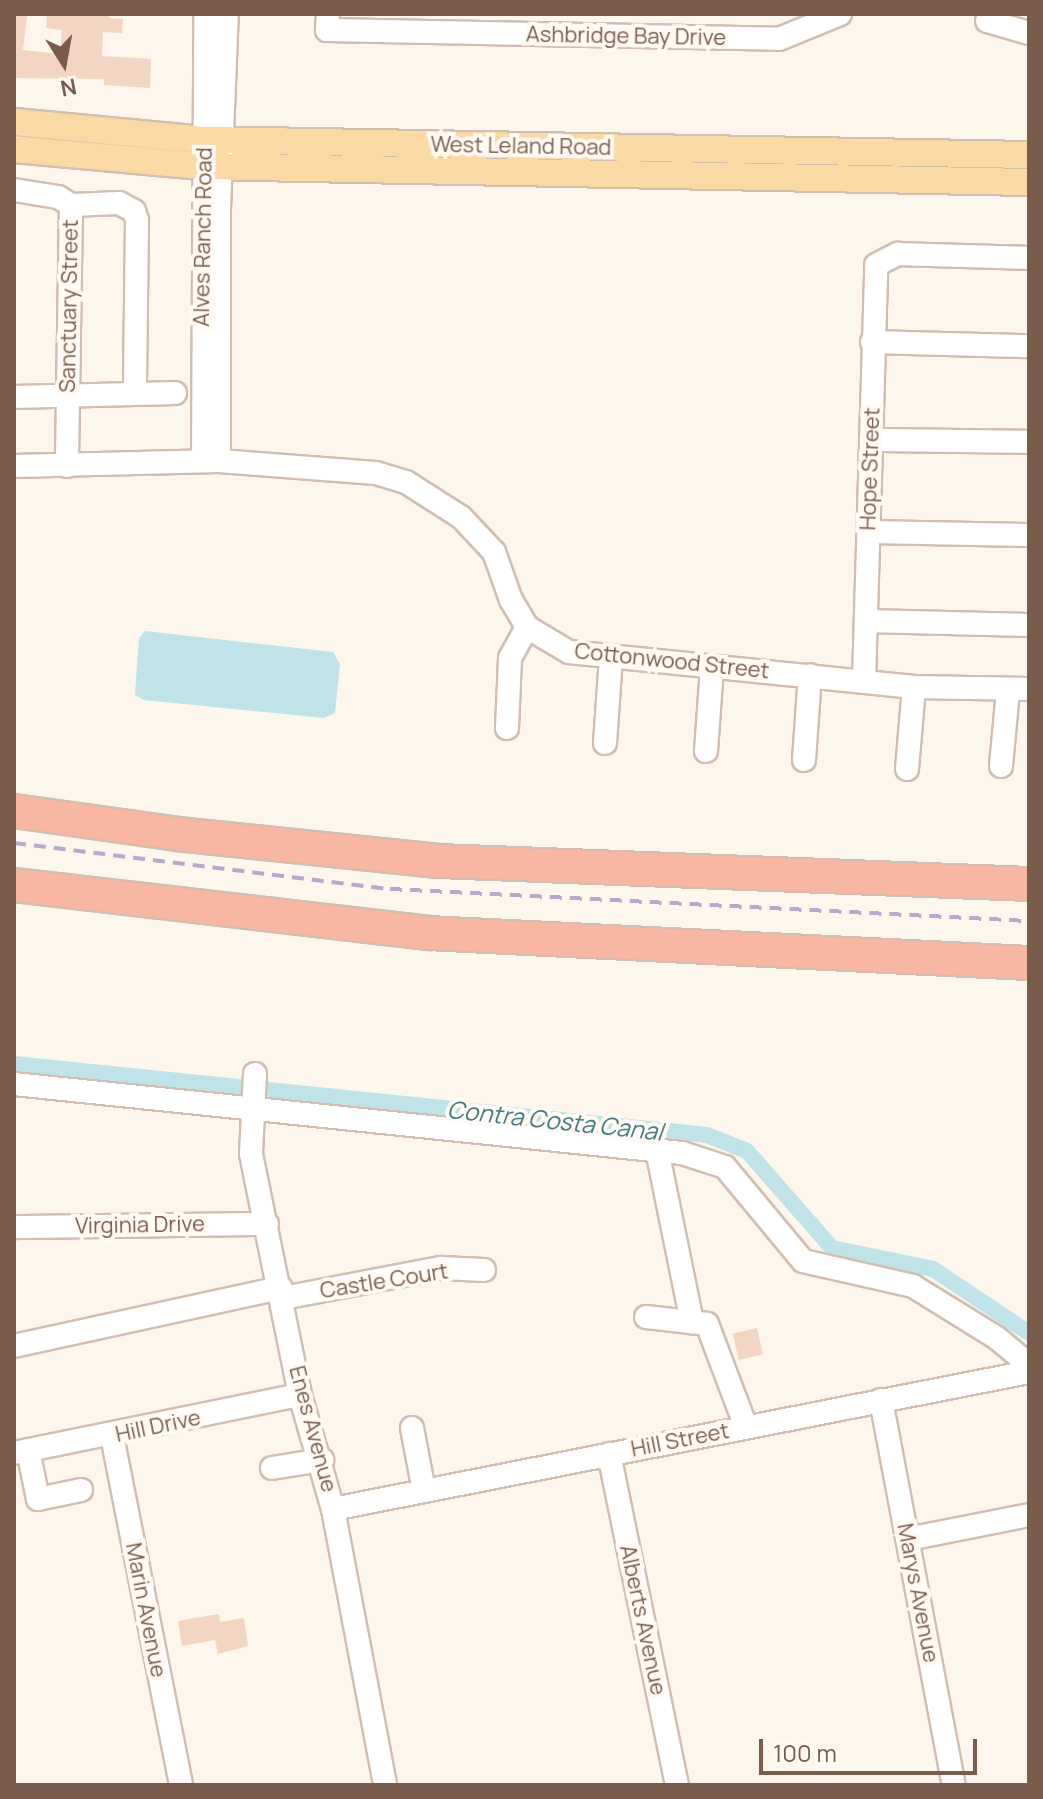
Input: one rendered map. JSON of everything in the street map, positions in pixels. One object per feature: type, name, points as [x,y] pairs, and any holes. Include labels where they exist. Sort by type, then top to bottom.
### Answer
[{"type":"highway","points":[[14,811],[192,836],[439,861],[1029,884]]},
{"type":"highway","points":[[14,885],[428,933],[1029,963]]},
{"type":"main road","name":"West Leland Road","points":[[14,122],[214,153],[1029,155]]},
{"type":"main road","name":"West Leland Road","points":[[14,149],[214,153],[1029,182]]},
{"type":"main road","points":[[975,154],[1029,168]]},
{"type":"street","name":"Alves Ranch Road","points":[[205,14],[214,153],[211,461]]},
{"type":"street","name":"Alves Ranch Road","points":[[214,153],[227,14]]},
{"type":"street","name":"Ashbridge Bay Drive","points":[[328,14],[327,30],[779,39],[840,14]]},
{"type":"street","points":[[987,21],[1029,33]]},
{"type":"street","name":"Sanctuary Street","points":[[14,190],[58,197],[71,205],[67,466]]},
{"type":"street","points":[[71,205],[119,203],[129,206],[137,220],[135,394]]},
{"type":"street","name":"Hope Street","points":[[864,680],[873,276],[880,260],[898,254],[1029,258]]},
{"type":"street","points":[[872,342],[1029,346]]},
{"type":"street","points":[[14,397],[175,393]]},
{"type":"street","points":[[871,440],[1029,442]]},
{"type":"street","points":[[14,466],[211,461],[376,473],[406,482],[461,517],[494,552],[511,600],[527,627],[510,658],[507,728]]},
{"type":"street","points":[[868,532],[1029,535]]},
{"type":"street","points":[[866,621],[1029,625]]},
{"type":"street","name":"Cottonwood Street","points":[[527,627],[569,652],[611,658],[914,687],[1018,690]]},
{"type":"street","points":[[605,743],[611,658]]},
{"type":"street","points":[[706,751],[712,667]]},
{"type":"street","points":[[804,760],[810,675]]},
{"type":"street","points":[[907,769],[914,687]]},
{"type":"street","points":[[1001,766],[1018,690]]},
{"type":"street","name":"Enes Avenue","points":[[255,1074],[251,1154],[282,1293],[300,1395],[322,1460],[333,1509],[385,1785]]},
{"type":"street","points":[[14,1084],[657,1150],[725,1167],[803,1261],[913,1286],[997,1338],[1021,1358],[1028,1372]]},
{"type":"street","points":[[657,1150],[692,1322]]},
{"type":"street","name":"Virginia Drive","points":[[14,1227],[267,1224]]},
{"type":"street","name":"Castle Court","points":[[14,1346],[282,1293],[441,1268],[484,1270]]},
{"type":"street","points":[[646,1317],[707,1324],[746,1427]]},
{"type":"street","name":"Hill Street","points":[[333,1509],[1028,1372]]},
{"type":"street","name":"Hill Drive","points":[[21,1452],[112,1436],[300,1395]]},
{"type":"street","name":"Marys Avenue","points":[[881,1400],[954,1785]]},
{"type":"street","points":[[412,1428],[424,1491]]},
{"type":"street","name":"Marin Avenue","points":[[112,1436],[181,1785]]},
{"type":"street","points":[[21,1452],[38,1499],[81,1490]]},
{"type":"street","name":"Alberts Avenue","points":[[609,1454],[677,1785]]},
{"type":"street","points":[[272,1468],[322,1460]]},
{"type":"street","points":[[908,1539],[1029,1515]]},
{"type":"water","points":[[145,631],[333,652],[340,664],[335,713],[324,718],[144,700],[135,695],[139,638]]},
{"type":"building","points":[[14,14],[27,16],[23,50],[60,54],[62,30],[46,28],[47,15],[109,14],[109,18],[123,19],[122,33],[103,32],[102,56],[151,59],[150,88],[104,85],[104,79],[14,78]]},
{"type":"building","points":[[757,1328],[763,1354],[739,1360],[733,1334]]},
{"type":"building","points":[[219,1614],[220,1622],[244,1618],[248,1646],[218,1654],[215,1640],[182,1646],[178,1621]]},
{"type":"waterway","name":"Contra Costa Canal","points":[[14,1064],[707,1135],[747,1151],[832,1248],[933,1269],[1029,1333]]},
{"type":"railway","points":[[14,843],[390,889],[1029,921]]}]
